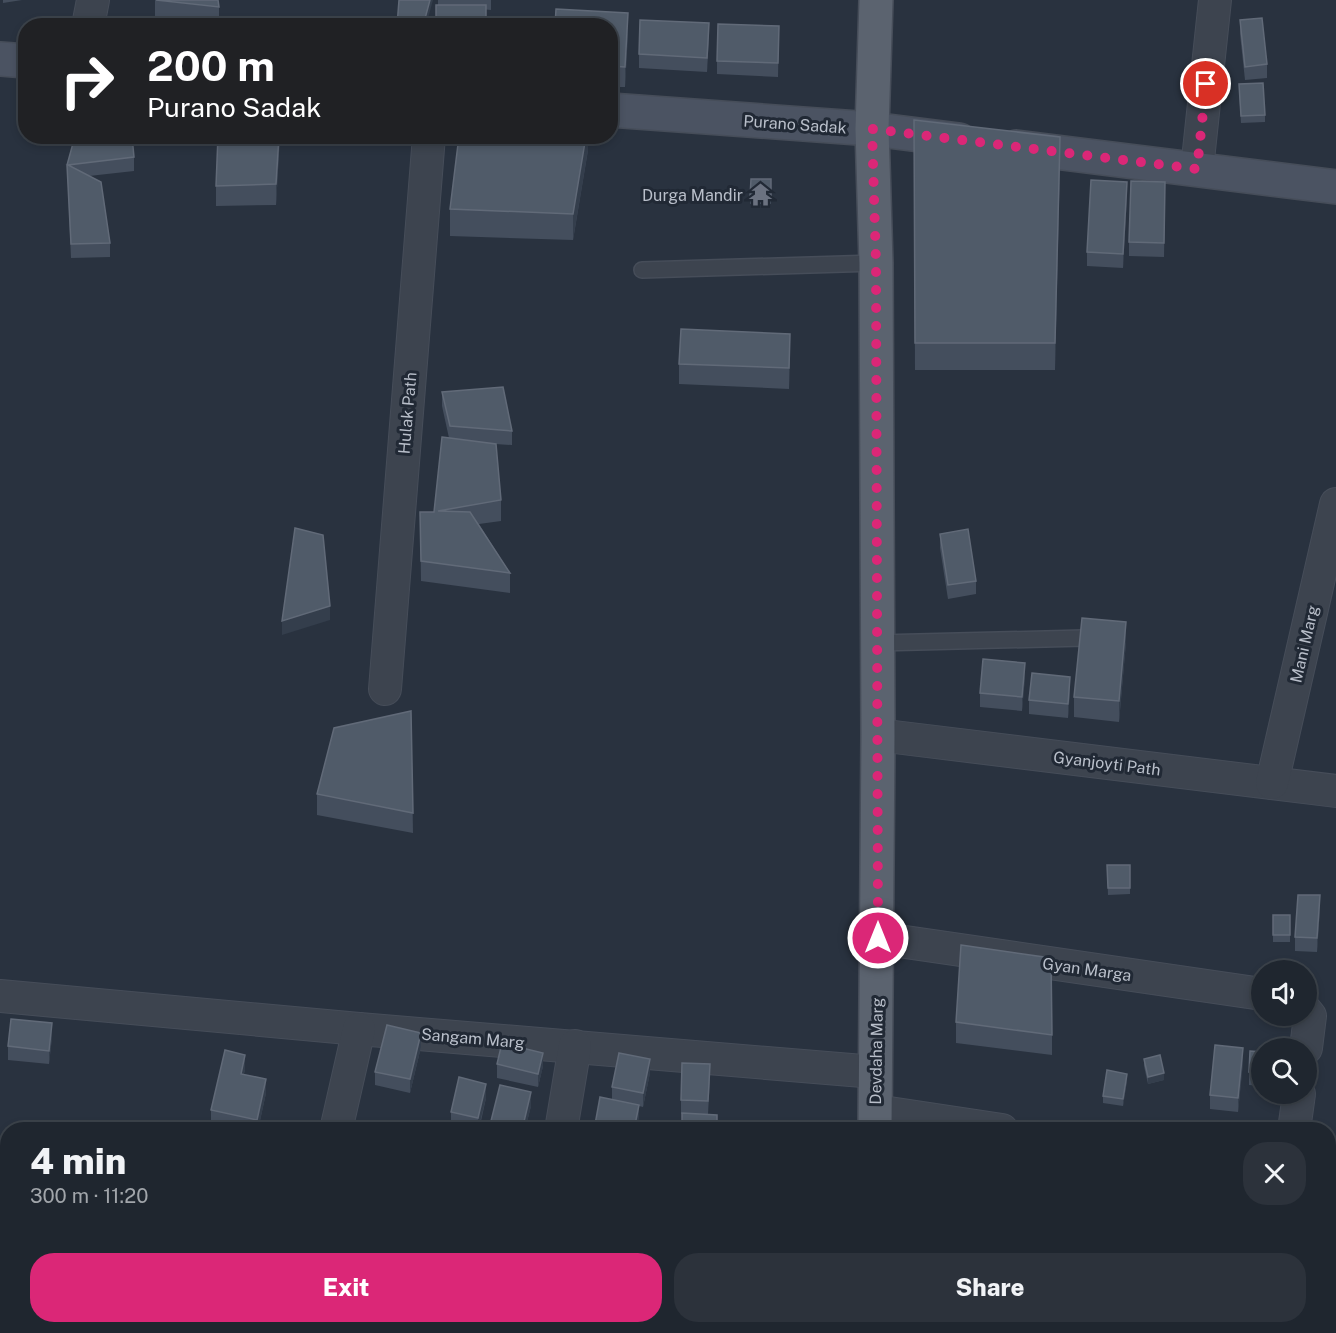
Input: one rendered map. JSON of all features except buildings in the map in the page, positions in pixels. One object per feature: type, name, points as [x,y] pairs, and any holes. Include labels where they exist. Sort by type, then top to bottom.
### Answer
[{"type":"main road","name":"Devdaha Marg","points":[[875,1120],[878,938],[878,643],[876,263],[872,129],[876,0]]},
{"type":"main road","points":[[0,59],[18,61]]},
{"type":"main road","name":"Purano Sadak","points":[[618,111],[872,129],[1336,187]]},
{"type":"street","points":[[90,18],[93,0]]},
{"type":"street","points":[[1197,169],[1215,0]]},
{"type":"street","name":"Hulak Path","points":[[385,688],[428,144]]},
{"type":"street","name":"Mani Marg","points":[[1272,783],[1336,504]]},
{"type":"street","name":"Gyanjoyti Path","points":[[878,735],[1336,791]]},
{"type":"street","name":"Gyan Marga","points":[[878,938],[1251,992]]},
{"type":"street","name":"Sangam Marg","points":[[0,996],[359,1029],[875,1072]]},
{"type":"street","points":[[338,1122],[359,1029]]},
{"type":"street","points":[[562,1122],[575,1046]]},
{"type":"street","points":[[1295,1122],[1298,1104]]},
{"type":"street","points":[[875,1120],[900,1122]]},
{"type":"lane","points":[[642,270],[876,263]]},
{"type":"lane","points":[[878,643],[1084,638],[1112,640]]},
{"type":"place","name":"Durga Mandir","points":[[761,195]]},
{"type":"route","points":[[878,938],[876,263],[872,129],[1197,169],[1206,84]]}]
